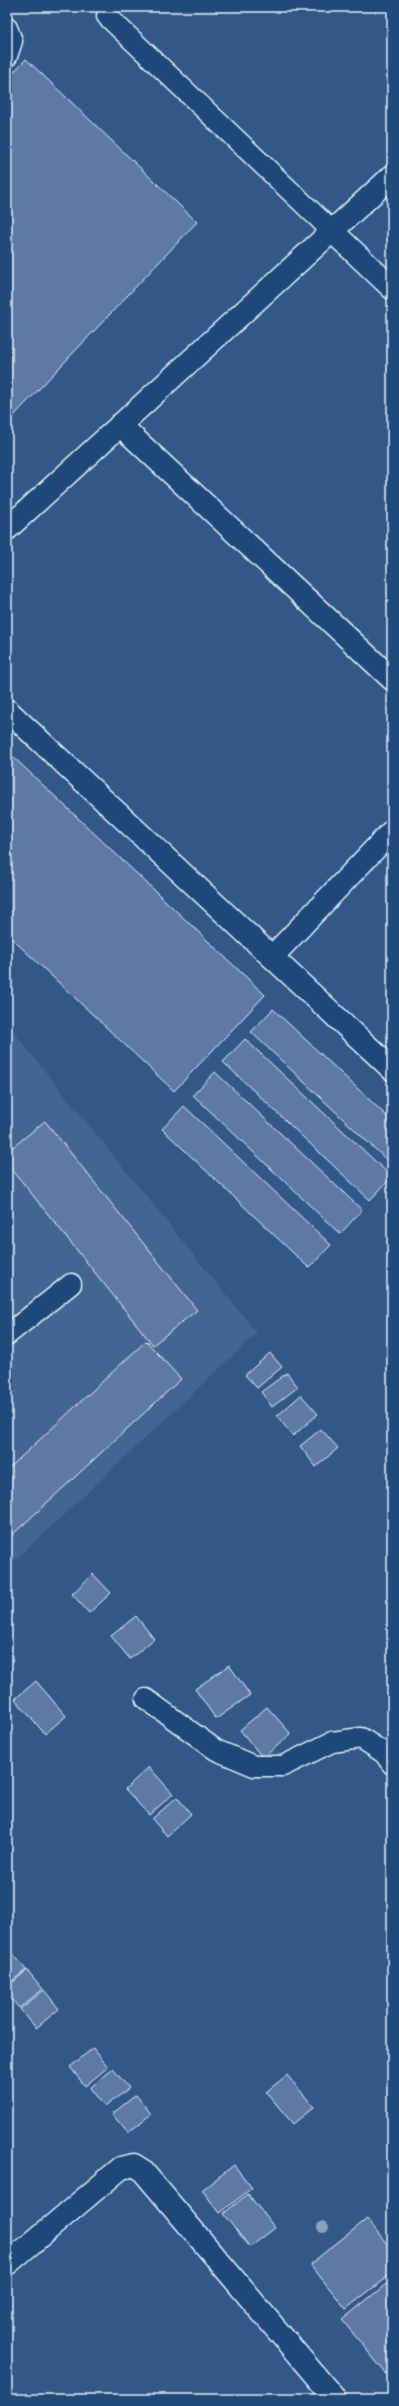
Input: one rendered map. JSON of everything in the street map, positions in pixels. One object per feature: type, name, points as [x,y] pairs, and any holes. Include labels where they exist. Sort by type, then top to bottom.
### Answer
[{"type":"street","points":[[7,529],[392,176]]},
{"type":"street","points":[[332,231],[392,288]]},
{"type":"street","points":[[120,425],[392,679]]},
{"type":"street","points":[[7,710],[392,1069]]},
{"type":"street","points":[[272,957],[392,831]]},
{"type":"street","points":[[7,2264],[121,2168],[134,2165],[142,2170],[335,2399]]},
{"type":"lane","points":[[107,16],[332,231]]},
{"type":"lane","points":[[7,28],[12,41],[7,56]]},
{"type":"lane","points":[[7,1335],[71,1284]]},
{"type":"lane","points":[[146,1699],[216,1750],[254,1766],[284,1766],[332,1742],[361,1738],[384,1753],[392,1764]]},
{"type":"shaded area","points":[[7,1024],[257,1333],[7,1568]]},
{"type":"building","points":[[26,59],[197,222],[7,423],[7,79]]},
{"type":"building","points":[[7,751],[265,995],[174,1091],[7,934]]},
{"type":"building","points":[[273,1009],[392,1121],[392,1165],[251,1032]]},
{"type":"building","points":[[245,1039],[392,1177],[370,1200],[223,1062]]},
{"type":"building","points":[[215,1072],[362,1210],[340,1234],[193,1095]]},
{"type":"building","points":[[184,1106],[331,1245],[309,1268],[162,1129]]},
{"type":"building","points":[[45,1121],[197,1310],[153,1345],[7,1163],[7,1152]]},
{"type":"building","points":[[146,1341],[181,1379],[11,1536],[7,1531],[7,1470]]},
{"type":"building","points":[[270,1353],[282,1367],[257,1388],[245,1375]]},
{"type":"building","points":[[287,1373],[298,1387],[272,1407],[261,1392]]},
{"type":"building","points":[[301,1395],[318,1414],[293,1436],[277,1416]]},
{"type":"building","points":[[321,1429],[338,1448],[316,1467],[300,1446]]},
{"type":"building","points":[[93,1574],[111,1593],[89,1613],[72,1594]]},
{"type":"building","points":[[136,1616],[154,1639],[130,1659],[111,1636]]},
{"type":"building","points":[[229,1665],[250,1695],[216,1719],[195,1689]]},
{"type":"building","points":[[36,1681],[66,1716],[45,1734],[15,1699]]},
{"type":"building","points":[[267,1707],[291,1734],[263,1758],[240,1730]]},
{"type":"building","points":[[149,1767],[173,1794],[149,1815],[125,1789]]},
{"type":"building","points":[[177,1797],[191,1814],[167,1836],[152,1819]]},
{"type":"building","points":[[11,1951],[26,1970],[7,1985],[7,1954]]},
{"type":"building","points":[[27,1970],[43,1989],[19,2008],[7,1994],[7,1987]]},
{"type":"building","points":[[44,1990],[59,2009],[36,2028],[20,2009]]},
{"type":"building","points":[[93,2048],[108,2067],[85,2086],[70,2067]]},
{"type":"building","points":[[113,2069],[129,2088],[105,2107],[90,2088]]},
{"type":"building","points":[[287,2075],[314,2107],[293,2124],[266,2092]]},
{"type":"building","points":[[136,2095],[151,2114],[128,2133],[112,2114]]},
{"type":"building","points":[[234,2165],[252,2188],[220,2213],[202,2190]]},
{"type":"building","points":[[248,2194],[275,2228],[250,2247],[223,2214]]},
{"type":"building","points":[[367,2219],[392,2250],[392,2273],[346,2309],[310,2264]]},
{"type":"building","points":[[391,2280],[392,2282],[392,2381],[342,2320]]}]
